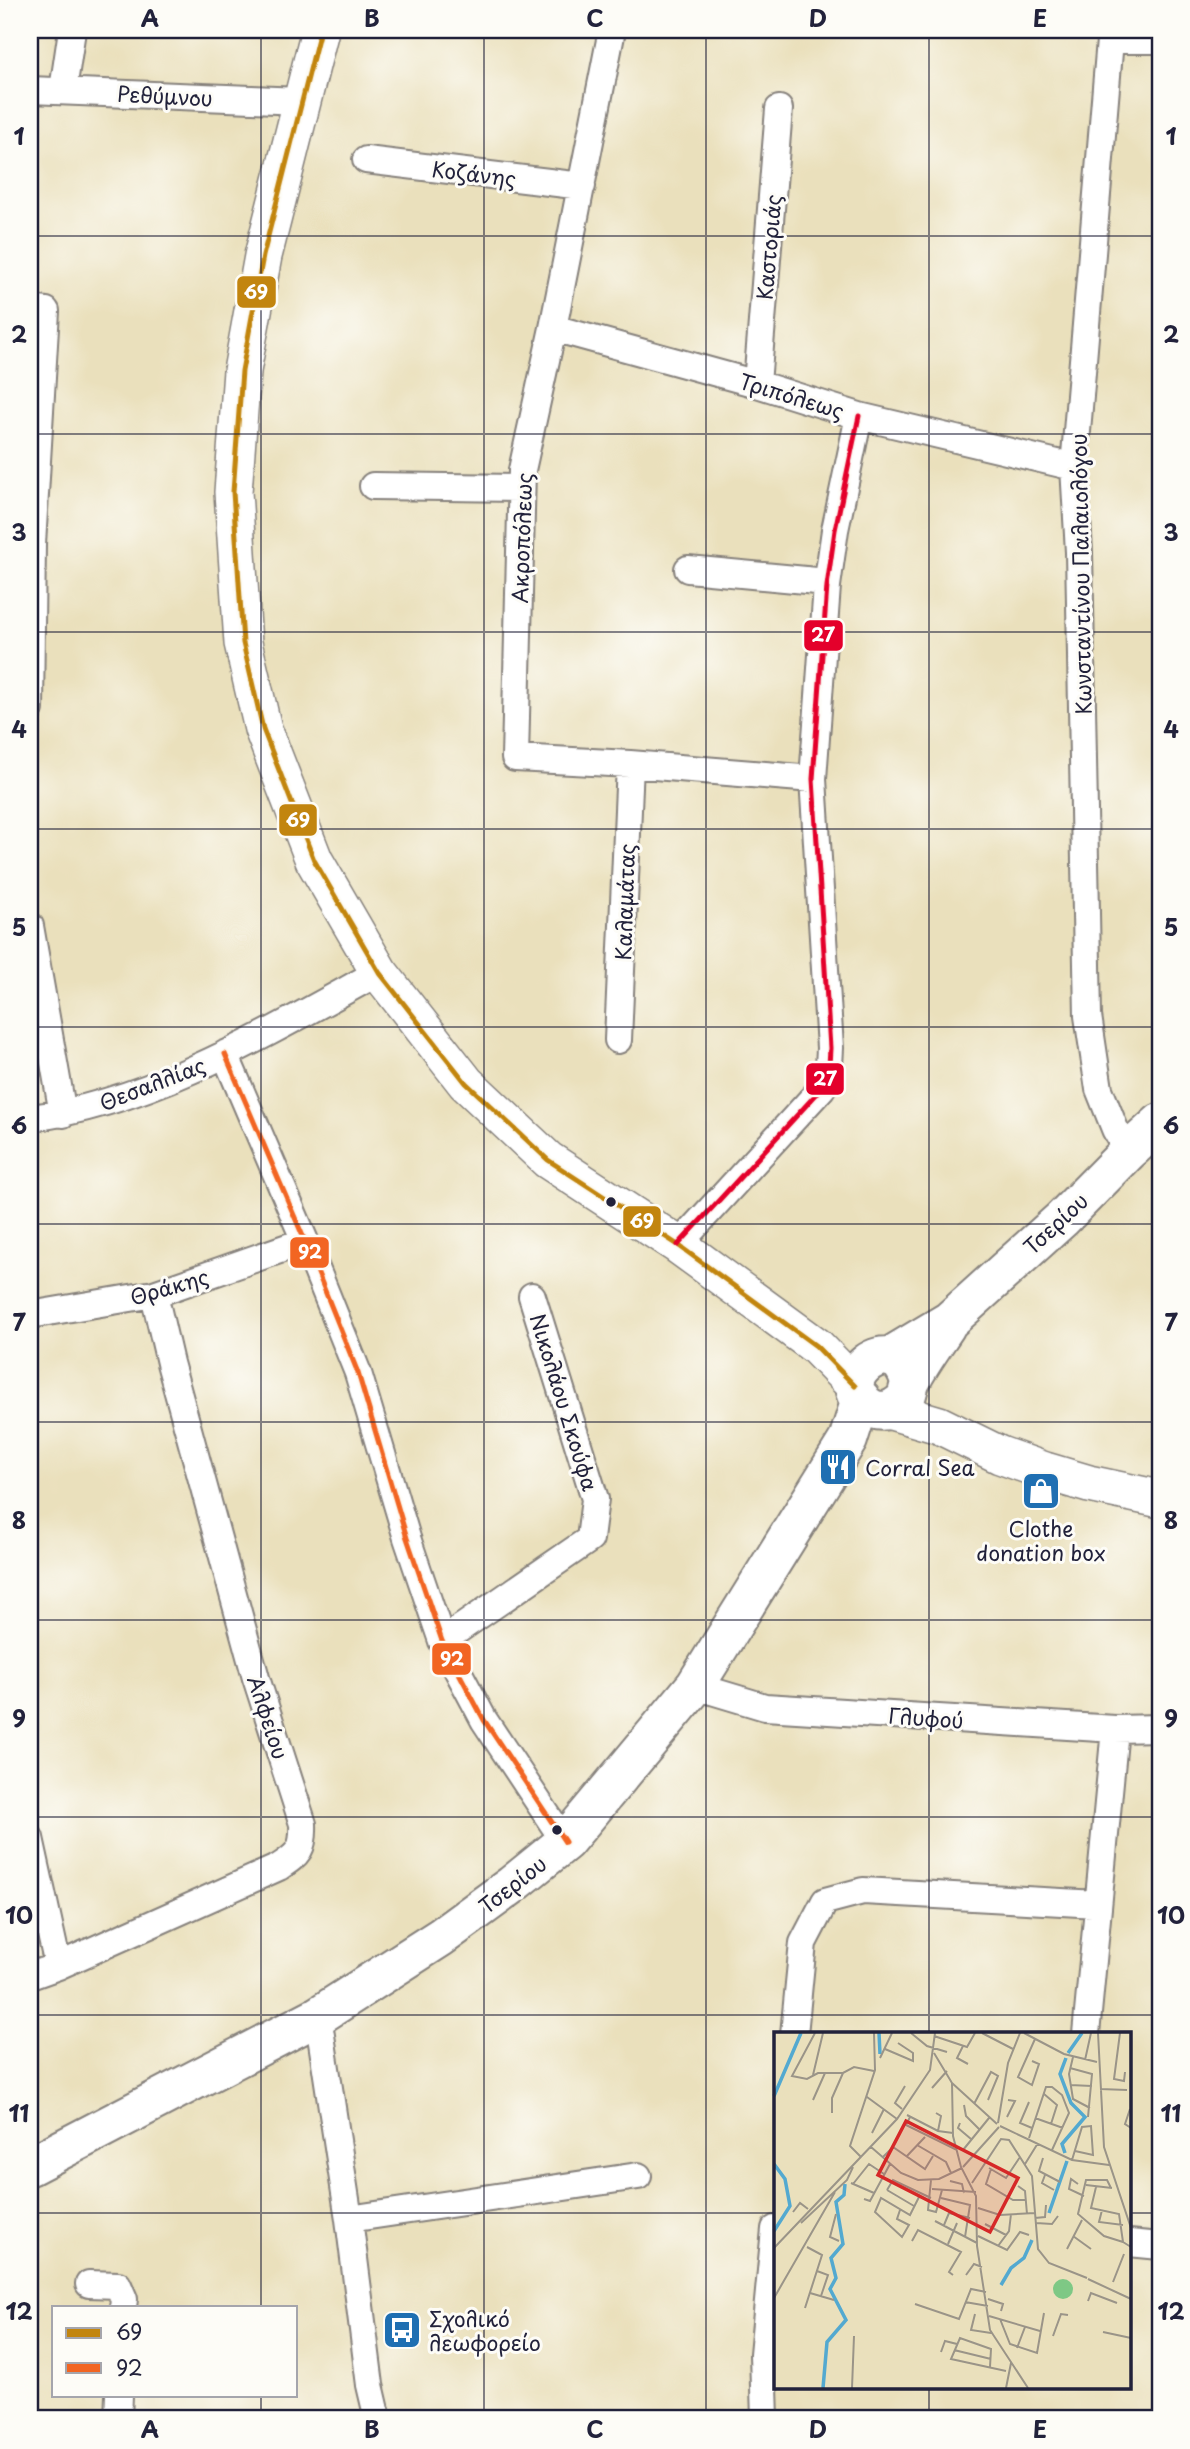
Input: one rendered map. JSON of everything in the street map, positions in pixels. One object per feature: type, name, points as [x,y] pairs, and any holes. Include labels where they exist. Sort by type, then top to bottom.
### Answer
[{"type":"main road","name":"Τσερίου","points":[[30,2166],[318,2016],[441,1937],[513,1885],[565,1842],[695,1686],[883,1387],[949,1321],[1062,1219],[1128,1152],[1160,1124]]},
{"type":"street","points":[[63,90],[72,30]]},
{"type":"street","points":[[320,30],[263,256],[242,371],[233,492],[243,643],[263,729],[314,860],[379,972],[466,1083],[548,1160],[678,1245],[816,1346],[939,1425],[1000,1455],[1034,1467],[1089,1484],[1160,1499]]},
{"type":"street","name":"Ακροπόλεως","points":[[612,30],[522,470],[516,758],[813,779]]},
{"type":"street","name":"Κωνσταντίνου Παλαιολόγου","points":[[1128,1152],[1115,1129],[1099,1089],[1088,1016],[1079,552],[1073,467],[1110,40],[1160,40]]},
{"type":"street","name":"Ρεθύμνου","points":[[30,90],[300,101]]},
{"type":"street","name":"Καστοριάς","points":[[757,384],[779,109]]},
{"type":"street","name":"Κοζάνης","points":[[366,160],[582,186]]},
{"type":"street","points":[[30,309],[46,311],[32,544],[30,709]]},
{"type":"street","name":"Τριπόλεως","points":[[553,328],[757,384],[859,416],[1073,467]]},
{"type":"street","points":[[678,1245],[822,1088],[829,1066],[831,1048],[813,779],[827,582],[859,416]]},
{"type":"street","points":[[373,486],[521,488]]},
{"type":"street","points":[[688,569],[827,582]]},
{"type":"street","name":"Καλαμάτας","points":[[618,1040],[630,764]]},
{"type":"street","points":[[30,926],[63,1114]]},
{"type":"street","name":"Θεσαλλίας","points":[[30,1118],[63,1114],[114,1100],[225,1054],[379,972]]},
{"type":"street","points":[[225,1054],[358,1373],[407,1538],[442,1641],[484,1720],[565,1842]]},
{"type":"street","name":"Θράκης","points":[[30,1315],[154,1294],[305,1241]]},
{"type":"street","name":"Αλφείου","points":[[30,1976],[279,1867],[298,1855],[304,1839],[303,1824],[256,1678],[170,1363],[154,1294]]},
{"type":"street","name":"Νικολάου Σκούφα","points":[[442,1641],[590,1539],[595,1499],[532,1296]]},
{"type":"street","name":"Γλυφού","points":[[695,1686],[765,1707],[1115,1729],[1160,1728]]},
{"type":"street","points":[[1086,2032],[1115,1729]]},
{"type":"street","points":[[30,1838],[58,1966]]},
{"type":"street","points":[[794,2032],[803,1943],[825,1901],[863,1891],[1097,1904]]},
{"type":"street","points":[[318,2016],[349,2219],[370,2385],[378,2419]]},
{"type":"street","points":[[349,2219],[638,2176]]},
{"type":"street","points":[[1130,2243],[1160,2246]]},
{"type":"street","points":[[765,2419],[774,2252]]},
{"type":"street","points":[[89,2284],[118,2285],[124,2299],[123,2306]]},
{"type":"street","points":[[118,2419],[119,2396]]},
{"type":"transit line","name":"69","points":[[320,30],[263,256],[242,371],[233,492],[243,643],[263,729],[314,860],[379,972],[466,1083],[548,1160],[678,1245],[816,1346],[855,1386]]},
{"type":"transit line","name":"27","points":[[678,1245],[822,1088],[829,1066],[813,779],[827,586],[835,530],[859,416]]},
{"type":"transit line","name":"92","points":[[225,1054],[358,1373],[407,1538],[442,1641],[484,1720],[565,1842]]},
{"type":"place","name":"Corral Sea","points":[[838,1467]]},
{"type":"place","name":"Clothe donation box","points":[[1041,1491]]},
{"type":"place","name":"Σχολικό λεωφορείο","points":[[402,2330]]}]
